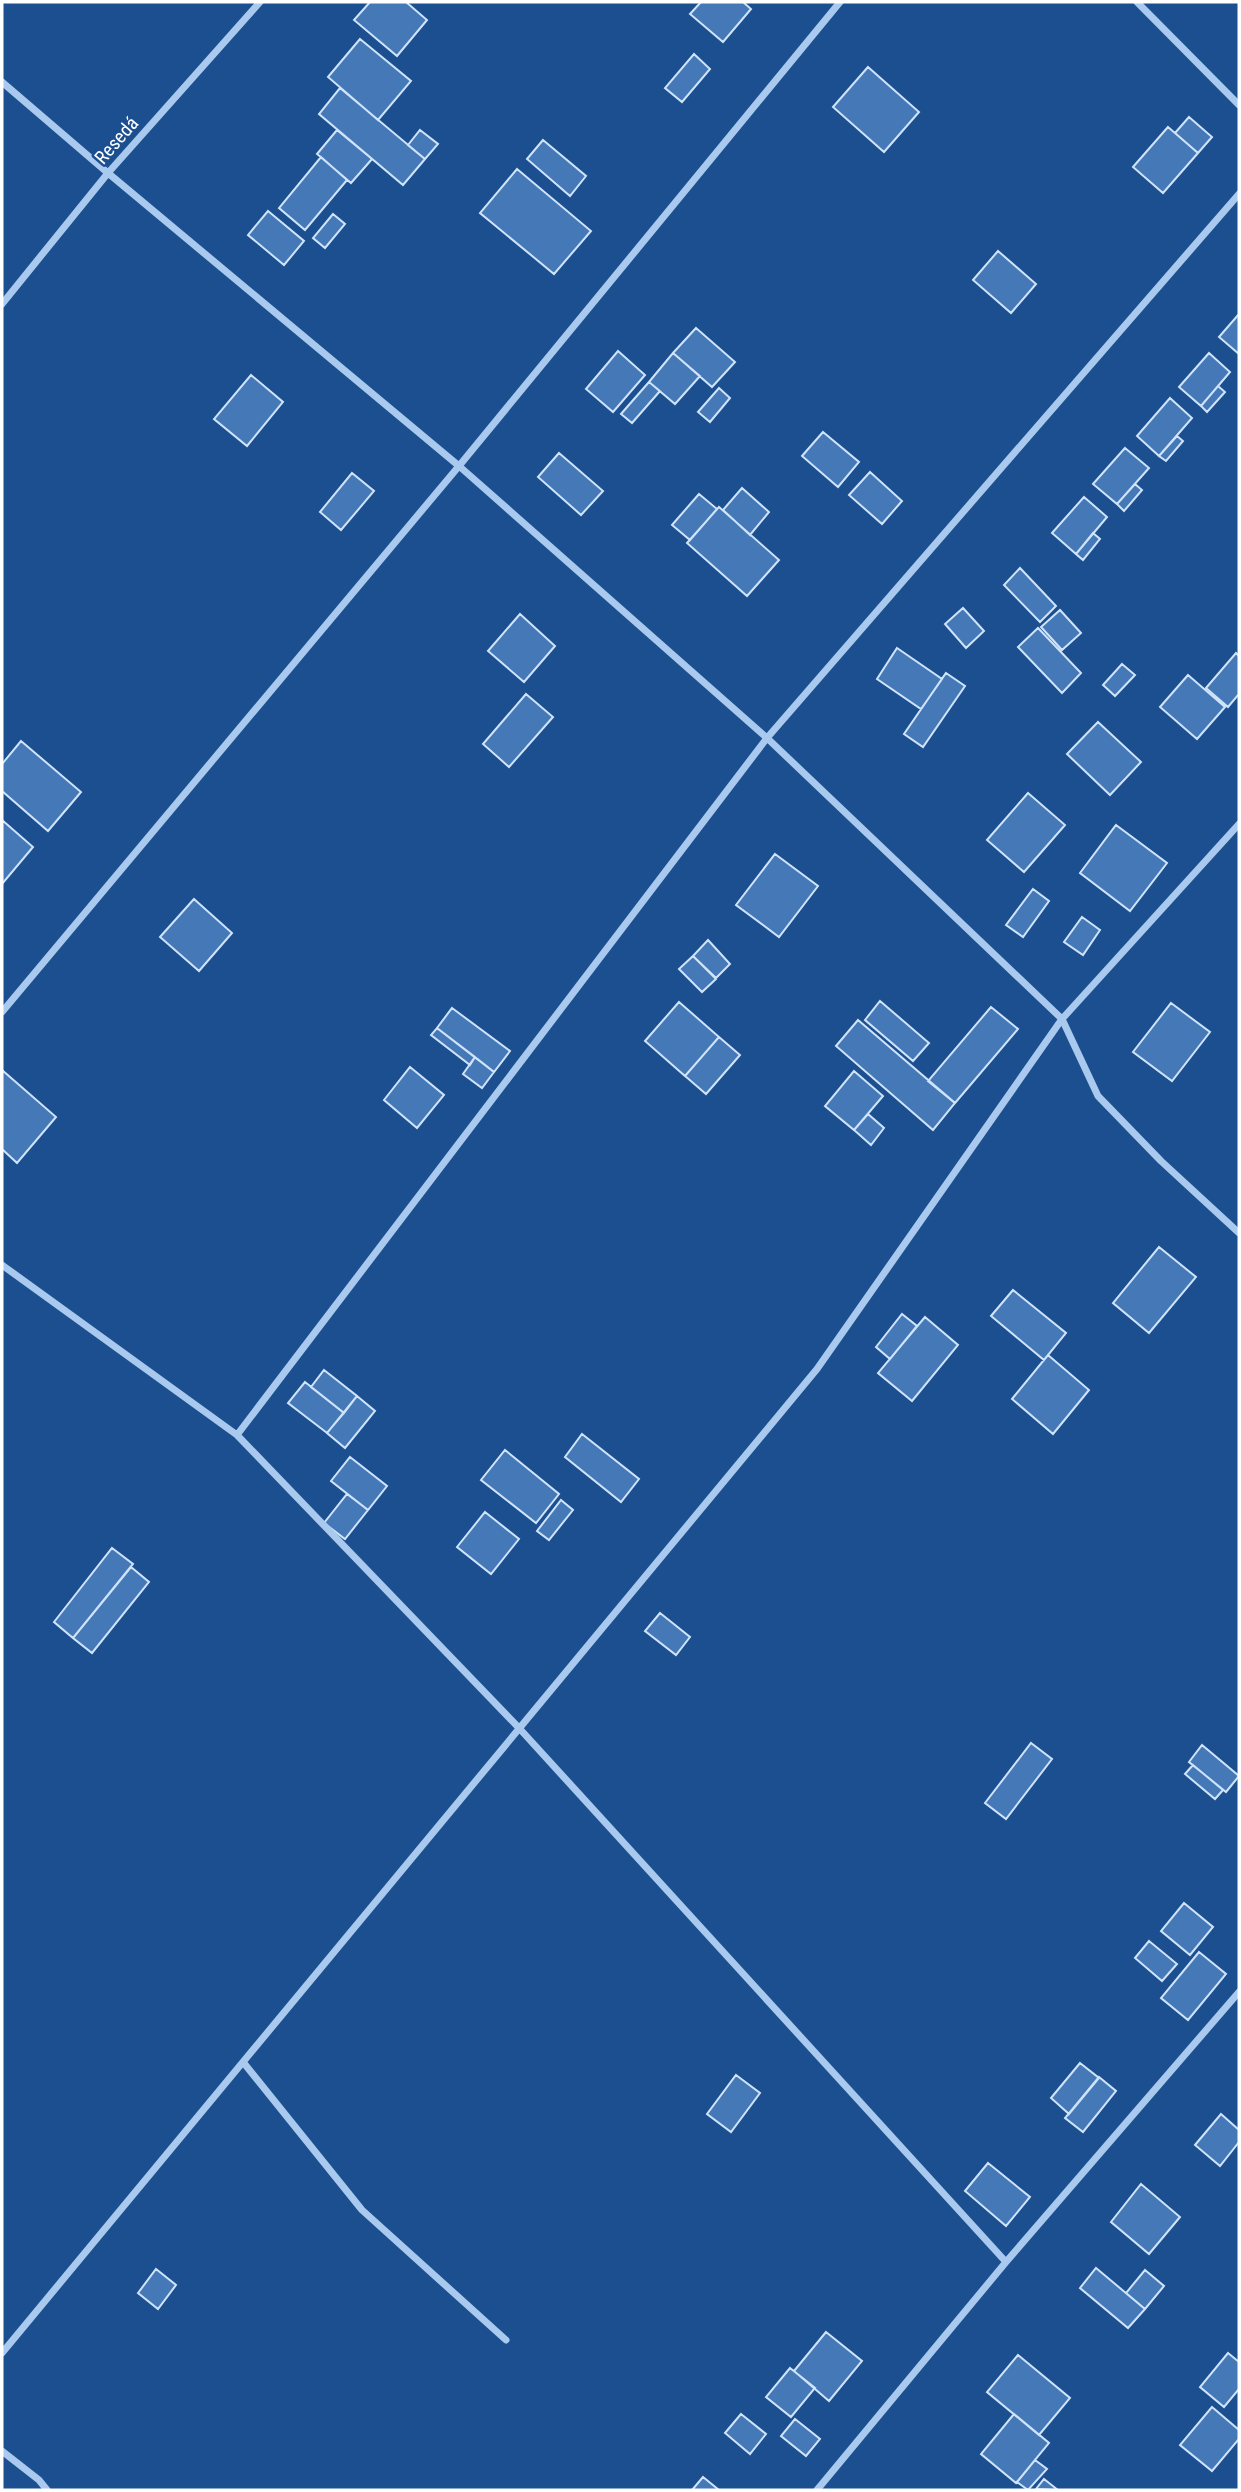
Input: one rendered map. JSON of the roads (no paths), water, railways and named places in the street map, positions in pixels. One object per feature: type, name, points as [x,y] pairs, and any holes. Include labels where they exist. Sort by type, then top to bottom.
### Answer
[{"type":"street","name":"Resedá","points":[[2,304],[108,173],[260,2]]},
{"type":"street","points":[[2,1012],[459,466],[840,2]]},
{"type":"street","points":[[1137,2],[1239,105]]},
{"type":"street","points":[[2,82],[459,466],[767,738],[1062,1019],[1098,1096],[1161,1161],[1239,1233]]},
{"type":"street","points":[[237,1435],[767,738],[1239,194]]},
{"type":"street","points":[[2,2353],[817,1369],[1062,1019],[1239,824]]},
{"type":"street","points":[[2,1265],[237,1435],[519,1728],[1006,2262]]},
{"type":"street","points":[[817,2490],[1006,2262],[1239,1992]]},
{"type":"street","points":[[243,2062],[362,2210],[506,2340]]},
{"type":"street","points":[[2,2451],[40,2480],[47,2490]]}]
